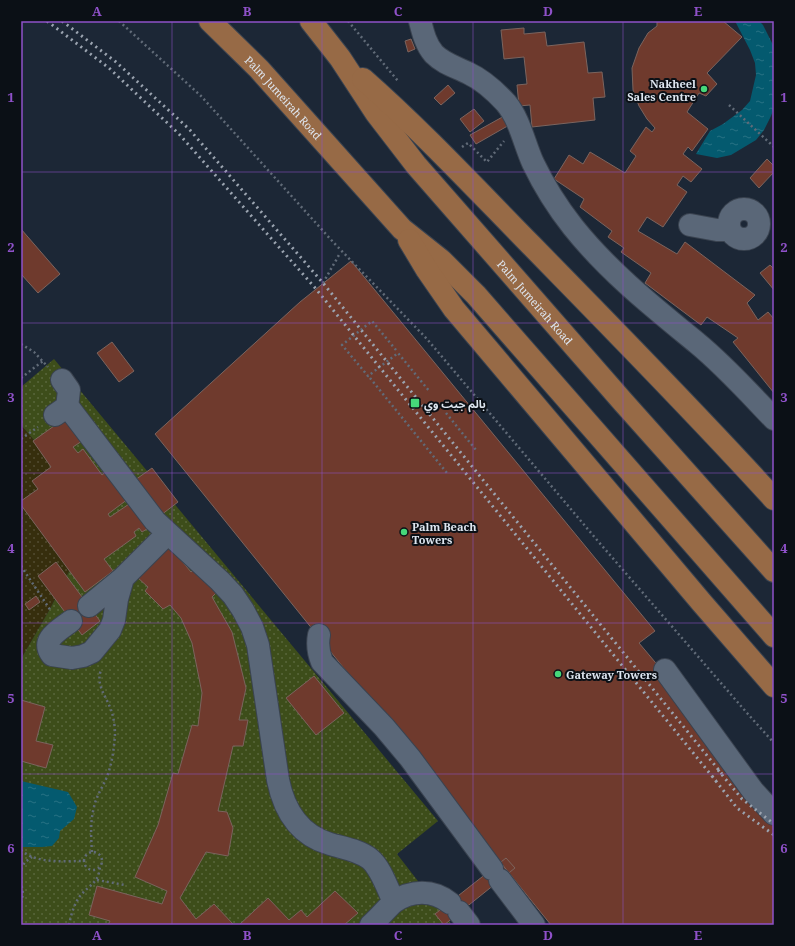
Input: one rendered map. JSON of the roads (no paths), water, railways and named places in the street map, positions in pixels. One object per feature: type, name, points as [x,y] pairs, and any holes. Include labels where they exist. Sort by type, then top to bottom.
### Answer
[{"type":"main road","name":"Palm Jumeirah Road","points":[[210,21],[259,69],[402,229]]},
{"type":"main road","name":"Palm Jumeirah Road","points":[[311,21],[340,58],[376,113],[416,165],[774,571]]},
{"type":"main road","points":[[340,58],[389,102],[447,150],[774,499]]},
{"type":"main road","points":[[402,229],[427,270],[454,309],[774,686]]},
{"type":"main road","points":[[402,229],[441,260],[476,295],[774,636]]},
{"type":"lane","points":[[420,21],[428,45],[434,54],[442,61],[468,72],[483,81],[496,92],[507,105],[516,120],[533,162],[546,187],[573,227],[594,252],[613,272],[640,296],[716,360],[774,420]]},
{"type":"lane","points":[[690,225],[717,230],[730,230]]},
{"type":"lane","points":[[62,380],[69,390],[69,397],[61,411],[71,411],[149,515],[167,534],[220,581],[233,595],[252,627],[262,663],[278,780],[286,807],[293,819],[314,837],[327,843],[356,851],[371,860],[377,867],[394,902]]},
{"type":"lane","points":[[89,606],[123,578],[167,534]]},
{"type":"lane","points":[[67,624],[51,637],[47,643],[48,650],[52,655],[72,658],[83,656],[92,652],[110,630],[114,620],[118,593],[123,578]]},
{"type":"lane","points":[[319,635],[317,644],[318,653],[322,662],[384,727],[410,758],[534,925]]},
{"type":"lane","points":[[665,670],[753,791],[774,814]]},
{"type":"lane","points":[[372,925],[394,902],[409,894],[426,892],[443,897],[459,913]]},
{"type":"water","points":[[735,21],[759,21],[763,25],[774,47],[774,108],[764,130],[756,140],[731,155],[717,158],[696,154],[710,131],[723,124],[742,110],[750,101],[756,75],[755,63]]},
{"type":"water","points":[[21,781],[68,792],[77,807],[74,819],[60,831],[59,838],[52,846],[21,847]]},
{"type":"railway","points":[[47,21],[109,68],[179,134],[316,289],[716,781]]},
{"type":"railway","points":[[62,21],[116,62],[189,129],[323,283],[722,774]]},
{"type":"railway","points":[[718,770],[742,799],[774,824]]},
{"type":"railway","points":[[712,776],[737,808],[774,835]]},
{"type":"place","name":"Nakheel Sales Centre","points":[[704,89]]},
{"type":"place","name":"بالم جيت وي","points":[[415,403]]},
{"type":"place","name":"Palm Beach Towers","points":[[404,532]]},
{"type":"place","name":"Gateway Towers","points":[[558,674]]}]
